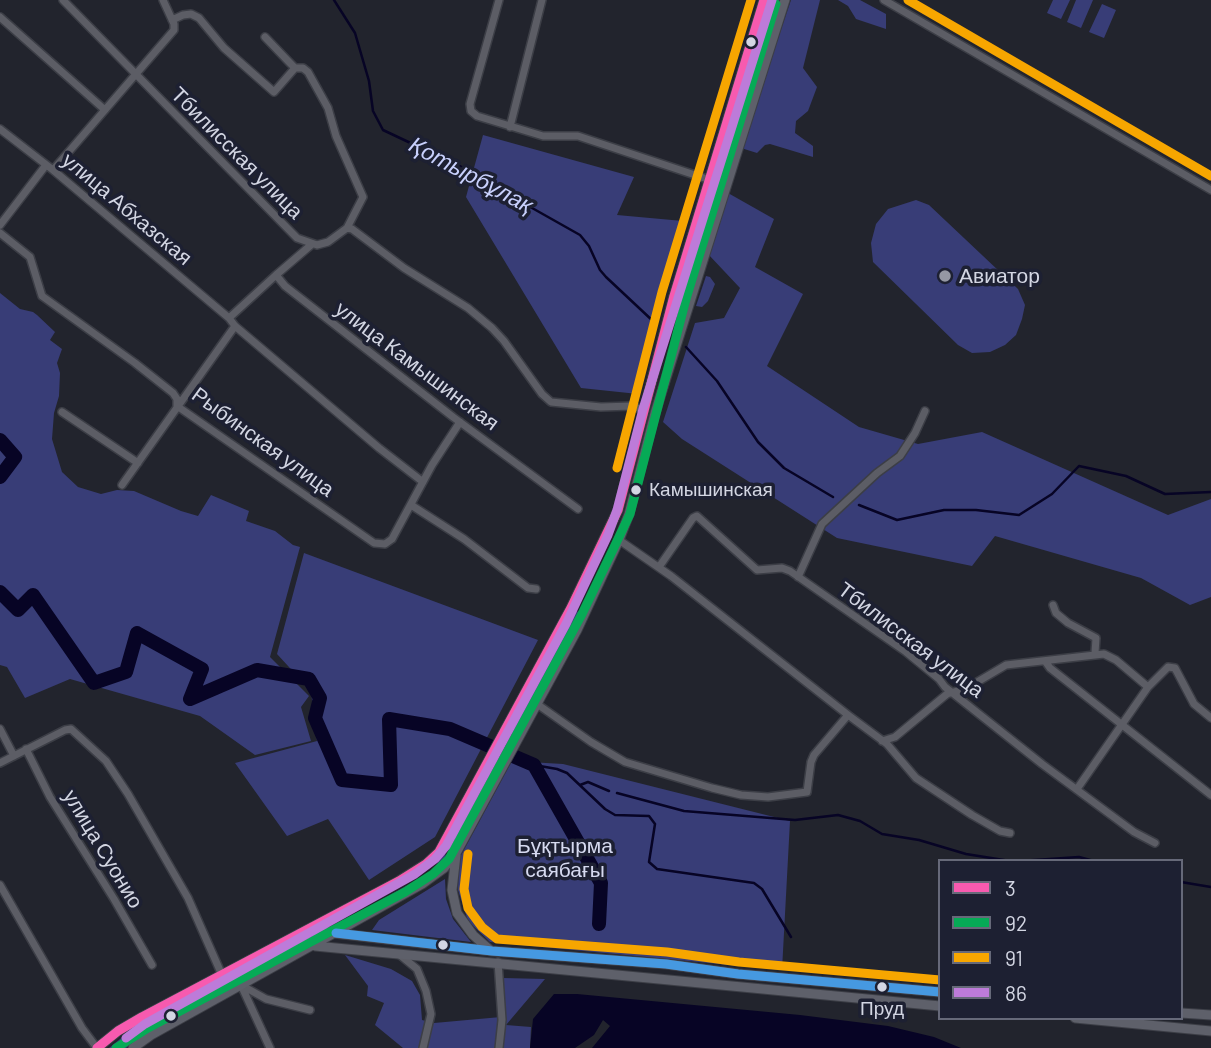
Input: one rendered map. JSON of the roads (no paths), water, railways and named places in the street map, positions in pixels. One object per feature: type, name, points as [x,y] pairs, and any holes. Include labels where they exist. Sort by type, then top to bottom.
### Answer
[{"type":"main road","points":[[97,1048],[142,1017],[399,881],[439,852],[571,608],[611,526],[625,485],[674,296],[764,0]]},
{"type":"main road","points":[[347,931],[422,884],[444,868],[456,853],[577,631],[629,514],[655,413],[785,0]]},
{"type":"main road","points":[[674,296],[681,302],[693,298]]},
{"type":"main road","points":[[456,853],[452,890],[457,913],[473,935],[492,951]]},
{"type":"main road","points":[[354,904],[347,931],[357,949]]},
{"type":"main road","points":[[302,932],[311,929],[336,933]]},
{"type":"main road","points":[[133,1048],[151,1035],[336,933],[347,931],[492,951],[655,963],[738,974],[938,992]]},
{"type":"main road","points":[[313,946],[938,1006]]},
{"type":"main road","points":[[1183,1013],[1211,1015]]},
{"type":"main road","points":[[142,1017],[151,1035]]},
{"type":"main road","points":[[1096,1020],[1211,1031]]},
{"type":"street","name":"Тбилисская улица","points":[[63,0],[297,238],[311,245],[328,243],[347,228]]},
{"type":"street","points":[[0,225],[174,30],[163,0]]},
{"type":"street","points":[[499,0],[470,104],[471,111],[477,116],[543,136],[578,136],[725,185]]},
{"type":"street","points":[[510,127],[542,0]]},
{"type":"street","points":[[884,0],[1211,190]]},
{"type":"street","points":[[172,20],[183,15],[199,18],[225,48],[274,92],[295,68]]},
{"type":"street","points":[[0,17],[105,110]]},
{"type":"street","points":[[265,37],[295,68],[303,68],[308,72],[328,108],[336,136],[363,197],[347,228],[373,243],[404,268],[484,321],[505,341],[542,394],[551,402],[601,407],[632,406],[643,410]]},
{"type":"street","name":"улица Абхазская","points":[[0,129],[49,167],[229,318],[234,326],[423,482]]},
{"type":"street","name":"Рыбинская улица","points":[[0,233],[30,257],[41,296],[173,393],[177,406],[374,543],[385,544],[392,538],[460,422]]},
{"type":"street","points":[[229,318],[284,266],[311,245]]},
{"type":"street","name":"улица Камышинская","points":[[276,275],[285,286],[460,422],[578,509]]},
{"type":"street","points":[[122,485],[234,326]]},
{"type":"street","points":[[798,577],[822,524],[877,473],[900,456],[925,411]]},
{"type":"street","points":[[62,412],[138,463]]},
{"type":"street","points":[[411,505],[464,539],[528,588],[536,589]]},
{"type":"street","name":"Тбилисская улица","points":[[659,567],[697,516],[757,570],[782,568],[906,652],[955,694],[1077,789],[1134,832],[1155,843]]},
{"type":"street","points":[[619,540],[659,567],[882,741],[902,759],[916,778],[972,815],[1000,831],[1010,833]]},
{"type":"street","points":[[1053,605],[1056,613],[1068,624],[1096,638],[1095,653]]},
{"type":"street","points":[[882,741],[895,737],[947,695],[955,694],[1006,665],[1104,654],[1116,660],[1148,687]]},
{"type":"street","points":[[1045,661],[1050,668],[1211,795]]},
{"type":"street","points":[[1077,789],[1148,687],[1168,667],[1175,668],[1194,704],[1211,718]]},
{"type":"street","points":[[537,704],[590,742],[625,762],[712,788],[741,795],[768,797],[807,792],[814,755],[848,715]]},
{"type":"street","points":[[0,729],[14,755]]},
{"type":"street","points":[[0,763],[71,729],[113,768],[188,898],[222,975]]},
{"type":"street","name":"улица Суонио","points":[[26,750],[50,797],[152,965]]},
{"type":"street","points":[[0,885],[82,1028],[97,1048]]},
{"type":"street","points":[[400,956],[417,969],[426,991],[431,1014],[422,1048]]},
{"type":"street","points":[[498,962],[502,1012],[499,1048]]},
{"type":"street","points":[[241,985],[266,999],[310,1010]]},
{"type":"street","points":[[241,985],[270,1048]]},
{"type":"waterway","name":"Қотырбұлақ","points":[[334,0],[355,33],[369,81],[373,111],[383,130],[493,182],[525,204],[580,235],[589,246],[600,270],[654,322]]},
{"type":"waterway","name":"Қотырбұлақ","points":[[686,347],[717,381],[758,442],[784,468],[833,497]]},
{"type":"waterway","points":[[0,440],[15,457],[0,477]]},
{"type":"waterway","name":"Қотырбұлақ","points":[[859,505],[897,520],[944,510],[976,510],[1019,515],[1052,494],[1079,466],[1126,476],[1165,494],[1211,492]]},
{"type":"waterway","points":[[0,592],[18,610],[33,595],[94,683],[126,672],[137,633],[202,669],[190,699],[257,670],[309,679],[320,698],[315,718],[342,780],[391,785],[389,719],[450,729],[534,765],[601,883],[599,924]]},
{"type":"waterway","points":[[534,765],[567,773],[615,815],[649,816],[655,824],[649,862],[657,869],[754,883],[762,889],[791,937]]},
{"type":"waterway","points":[[580,785],[588,782],[609,791]]},
{"type":"waterway","points":[[617,793],[684,811],[795,820],[838,815],[860,821],[882,834],[997,859]]},
{"type":"waterway","points":[[1050,859],[1086,859]]},
{"type":"waterway","points":[[1183,882],[1211,887]]},
{"type":"place","name":"Авиатор","points":[[945,276]]},
{"type":"place","name":"Камышинская","points":[[636,490]]},
{"type":"place","name":"Пруд","points":[[882,987]]},
{"type":"park label","name":"Бұқтырма саябағы","points":[[565,858]]}]
